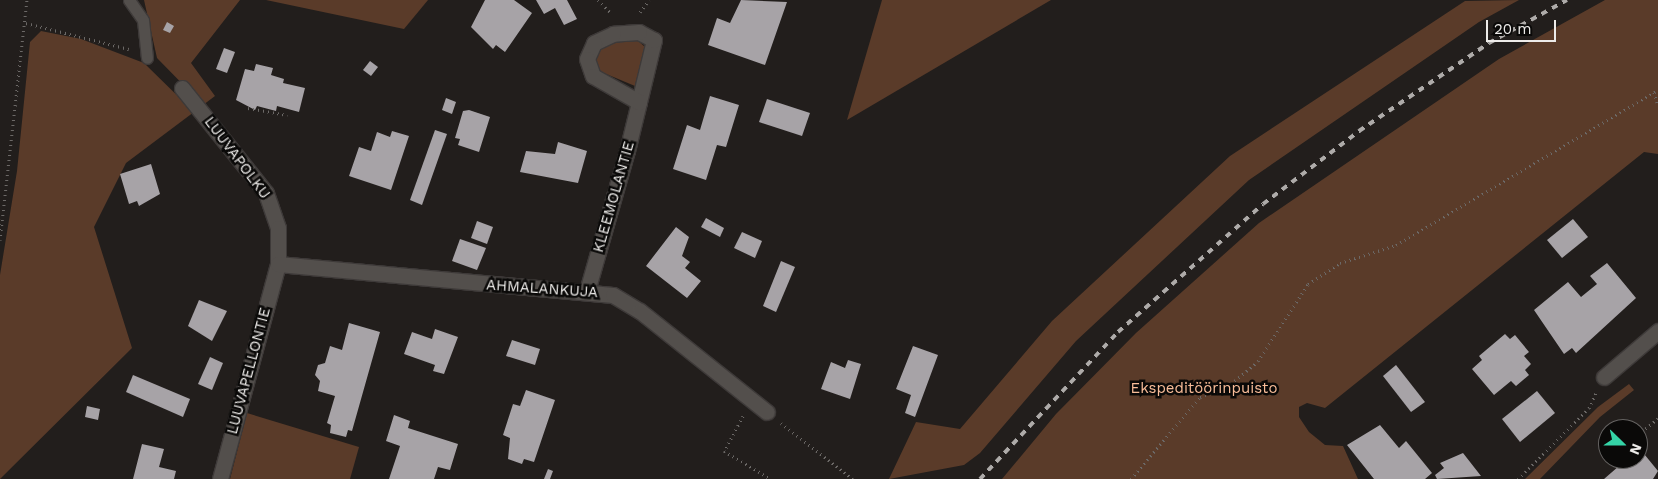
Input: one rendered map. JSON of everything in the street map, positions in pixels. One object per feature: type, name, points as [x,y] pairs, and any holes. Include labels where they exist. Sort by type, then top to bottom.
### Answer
[{"type":"street","name":"KLEEMOLANTIE","points":[[587,291],[639,102],[654,40],[638,32],[613,34],[594,43],[587,59],[593,76],[639,102]]},
{"type":"street","name":"LUUVAPOLKU","points":[[182,88],[266,193],[276,217],[278,264]]},
{"type":"street","name":"AHMALANKUJA","points":[[278,264],[528,290],[587,291],[613,295],[640,311],[753,397],[767,412]]},
{"type":"street","name":"LUUVAPELLONTIE","points":[[220,479],[278,264]]},
{"type":"street","points":[[1604,377],[1658,330]]},
{"type":"lane","points":[[129,0],[143,20],[147,58]]},
{"type":"path","points":[[0,240],[26,23],[27,0]]},
{"type":"path","points":[[598,0],[610,12]]},
{"type":"path","points":[[640,12],[649,0]]},
{"type":"path","points":[[26,23],[108,41],[147,58]]},
{"type":"path","points":[[1131,479],[1200,397],[1231,384],[1258,361],[1308,284],[1340,263],[1412,236],[1656,91],[1658,105]]},
{"type":"path","points":[[248,108],[287,115]]},
{"type":"path","points":[[1518,479],[1590,408],[1604,377]]},
{"type":"path","points":[[753,397],[724,451],[771,479]]},
{"type":"path","points":[[767,412],[854,479]]},
{"type":"path","points":[[1648,426],[1658,418]]},
{"type":"green space","points":[[144,0],[240,0],[191,63],[215,96],[203,105],[157,58]]},
{"type":"green space","points":[[266,0],[428,0],[404,29]]},
{"type":"green space","points":[[882,0],[1051,0],[847,120]]},
{"type":"green space","points":[[1519,0],[1479,22],[1249,180],[1076,341],[980,453],[964,465],[889,479],[916,422],[960,429],[1052,321],[1230,156],[1465,1]]},
{"type":"green space","name":"Ekspeditöörinpuisto","points":[[1605,0],[1658,0],[1658,154],[1644,152],[1325,408],[1307,403],[1299,407],[1299,417],[1309,432],[1325,445],[1343,446],[1358,479],[1002,479],[1056,414],[1136,333],[1259,223],[1499,59]]},
{"type":"green space","points":[[41,31],[81,39],[144,63],[194,112],[126,163],[94,227],[132,348],[0,479],[0,275],[17,171],[30,42]]},
{"type":"green space","points":[[636,39],[645,47],[635,86],[599,71],[595,55],[605,45]]},
{"type":"green space","points":[[1629,384],[1634,390],[1600,417],[1540,479],[1525,479],[1598,407]]},
{"type":"green space","points":[[247,413],[359,447],[350,479],[230,479]]},
{"type":"building","points":[[485,0],[514,0],[532,13],[505,52],[496,45],[493,49],[471,27]]},
{"type":"building","points":[[536,0],[567,0],[577,19],[564,25],[555,8],[544,14]]},
{"type":"building","points":[[741,0],[787,2],[765,65],[708,45],[717,18],[730,23]]},
{"type":"building","points":[[167,22],[174,26],[170,33],[163,30]]},
{"type":"building","points":[[224,48],[235,52],[227,73],[216,69]]},
{"type":"building","points":[[370,61],[378,67],[371,76],[363,70]]},
{"type":"building","points":[[256,64],[273,68],[271,75],[284,79],[283,83],[305,88],[299,112],[277,106],[276,111],[257,106],[255,110],[236,100],[245,69],[254,71]]},
{"type":"building","points":[[710,96],[739,105],[726,147],[717,145],[706,180],[673,169],[687,125],[700,130]]},
{"type":"building","points":[[446,98],[456,102],[452,114],[442,110]]},
{"type":"building","points":[[767,99],[810,113],[802,136],[759,122]]},
{"type":"building","points":[[469,110],[490,117],[479,152],[458,145],[460,139],[455,138],[463,111]]},
{"type":"building","points":[[435,130],[447,134],[422,205],[410,200]]},
{"type":"building","points":[[392,131],[409,136],[391,190],[349,176],[359,147],[371,151],[377,132],[390,137]]},
{"type":"building","points":[[558,142],[587,151],[578,183],[520,172],[526,151],[555,154]]},
{"type":"building","points":[[151,164],[160,194],[139,206],[137,201],[129,204],[120,174]]},
{"type":"building","points":[[706,218],[724,228],[720,237],[701,227]]},
{"type":"building","points":[[1573,219],[1588,237],[1562,258],[1547,240]]},
{"type":"building","points":[[477,221],[493,227],[487,244],[471,238]]},
{"type":"building","points":[[676,227],[689,237],[682,256],[690,262],[685,268],[701,281],[687,298],[646,266]]},
{"type":"building","points":[[742,232],[762,241],[755,258],[734,248]]},
{"type":"building","points":[[460,239],[486,248],[477,270],[452,261]]},
{"type":"building","points":[[781,261],[795,267],[776,312],[763,306]]},
{"type":"building","points":[[1607,263],[1636,298],[1576,353],[1572,348],[1564,354],[1534,310],[1568,282],[1581,297],[1597,284],[1590,276]]},
{"type":"building","points":[[199,300],[227,311],[212,341],[188,326]]},
{"type":"building","points":[[349,323],[380,332],[352,431],[348,430],[346,437],[330,433],[331,425],[327,423],[335,396],[318,391],[320,381],[315,375],[318,365],[325,363],[330,346],[342,350]]},
{"type":"building","points":[[435,329],[458,337],[444,374],[433,371],[435,365],[404,354],[412,332],[432,339]]},
{"type":"building","points":[[1505,334],[1510,339],[1515,335],[1529,352],[1524,356],[1531,364],[1525,370],[1529,375],[1516,386],[1511,381],[1494,395],[1472,369],[1482,360],[1479,356]]},
{"type":"building","points":[[512,340],[540,349],[535,365],[506,356]]},
{"type":"building","points":[[913,346],[938,355],[915,417],[905,413],[911,395],[896,389]]},
{"type":"building","points":[[210,357],[223,363],[212,390],[198,384]]},
{"type":"building","points":[[848,360],[861,364],[850,399],[821,389],[831,362],[845,368]]},
{"type":"building","points":[[1396,365],[1425,402],[1411,412],[1383,376]]},
{"type":"building","points":[[133,375],[190,399],[183,417],[126,392]]},
{"type":"building","points":[[526,390],[555,400],[534,462],[524,459],[522,464],[508,459],[510,438],[503,435],[513,404],[520,406]]},
{"type":"building","points":[[1537,391],[1555,413],[1520,442],[1502,419]]},
{"type":"building","points":[[87,406],[100,409],[98,420],[85,417]]},
{"type":"building","points":[[394,415],[410,421],[408,428],[458,444],[450,470],[438,467],[434,479],[389,479],[400,446],[386,441]]},
{"type":"building","points":[[1380,425],[1399,448],[1406,441],[1432,473],[1425,479],[1374,479],[1347,445]]},
{"type":"building","points":[[142,444],[164,449],[159,467],[176,471],[174,479],[133,479]]},
{"type":"building","points":[[1463,453],[1481,476],[1437,479],[1435,475],[1444,468],[1440,463]]},
{"type":"building","points":[[1648,459],[1658,471],[1653,479],[1604,479],[1616,469],[1648,469]]},
{"type":"building","points":[[548,469],[553,471],[550,479],[544,479]]},
{"type":"railway","points":[[980,479],[1118,332],[1263,204],[1359,131],[1489,43],[1567,0]]}]
